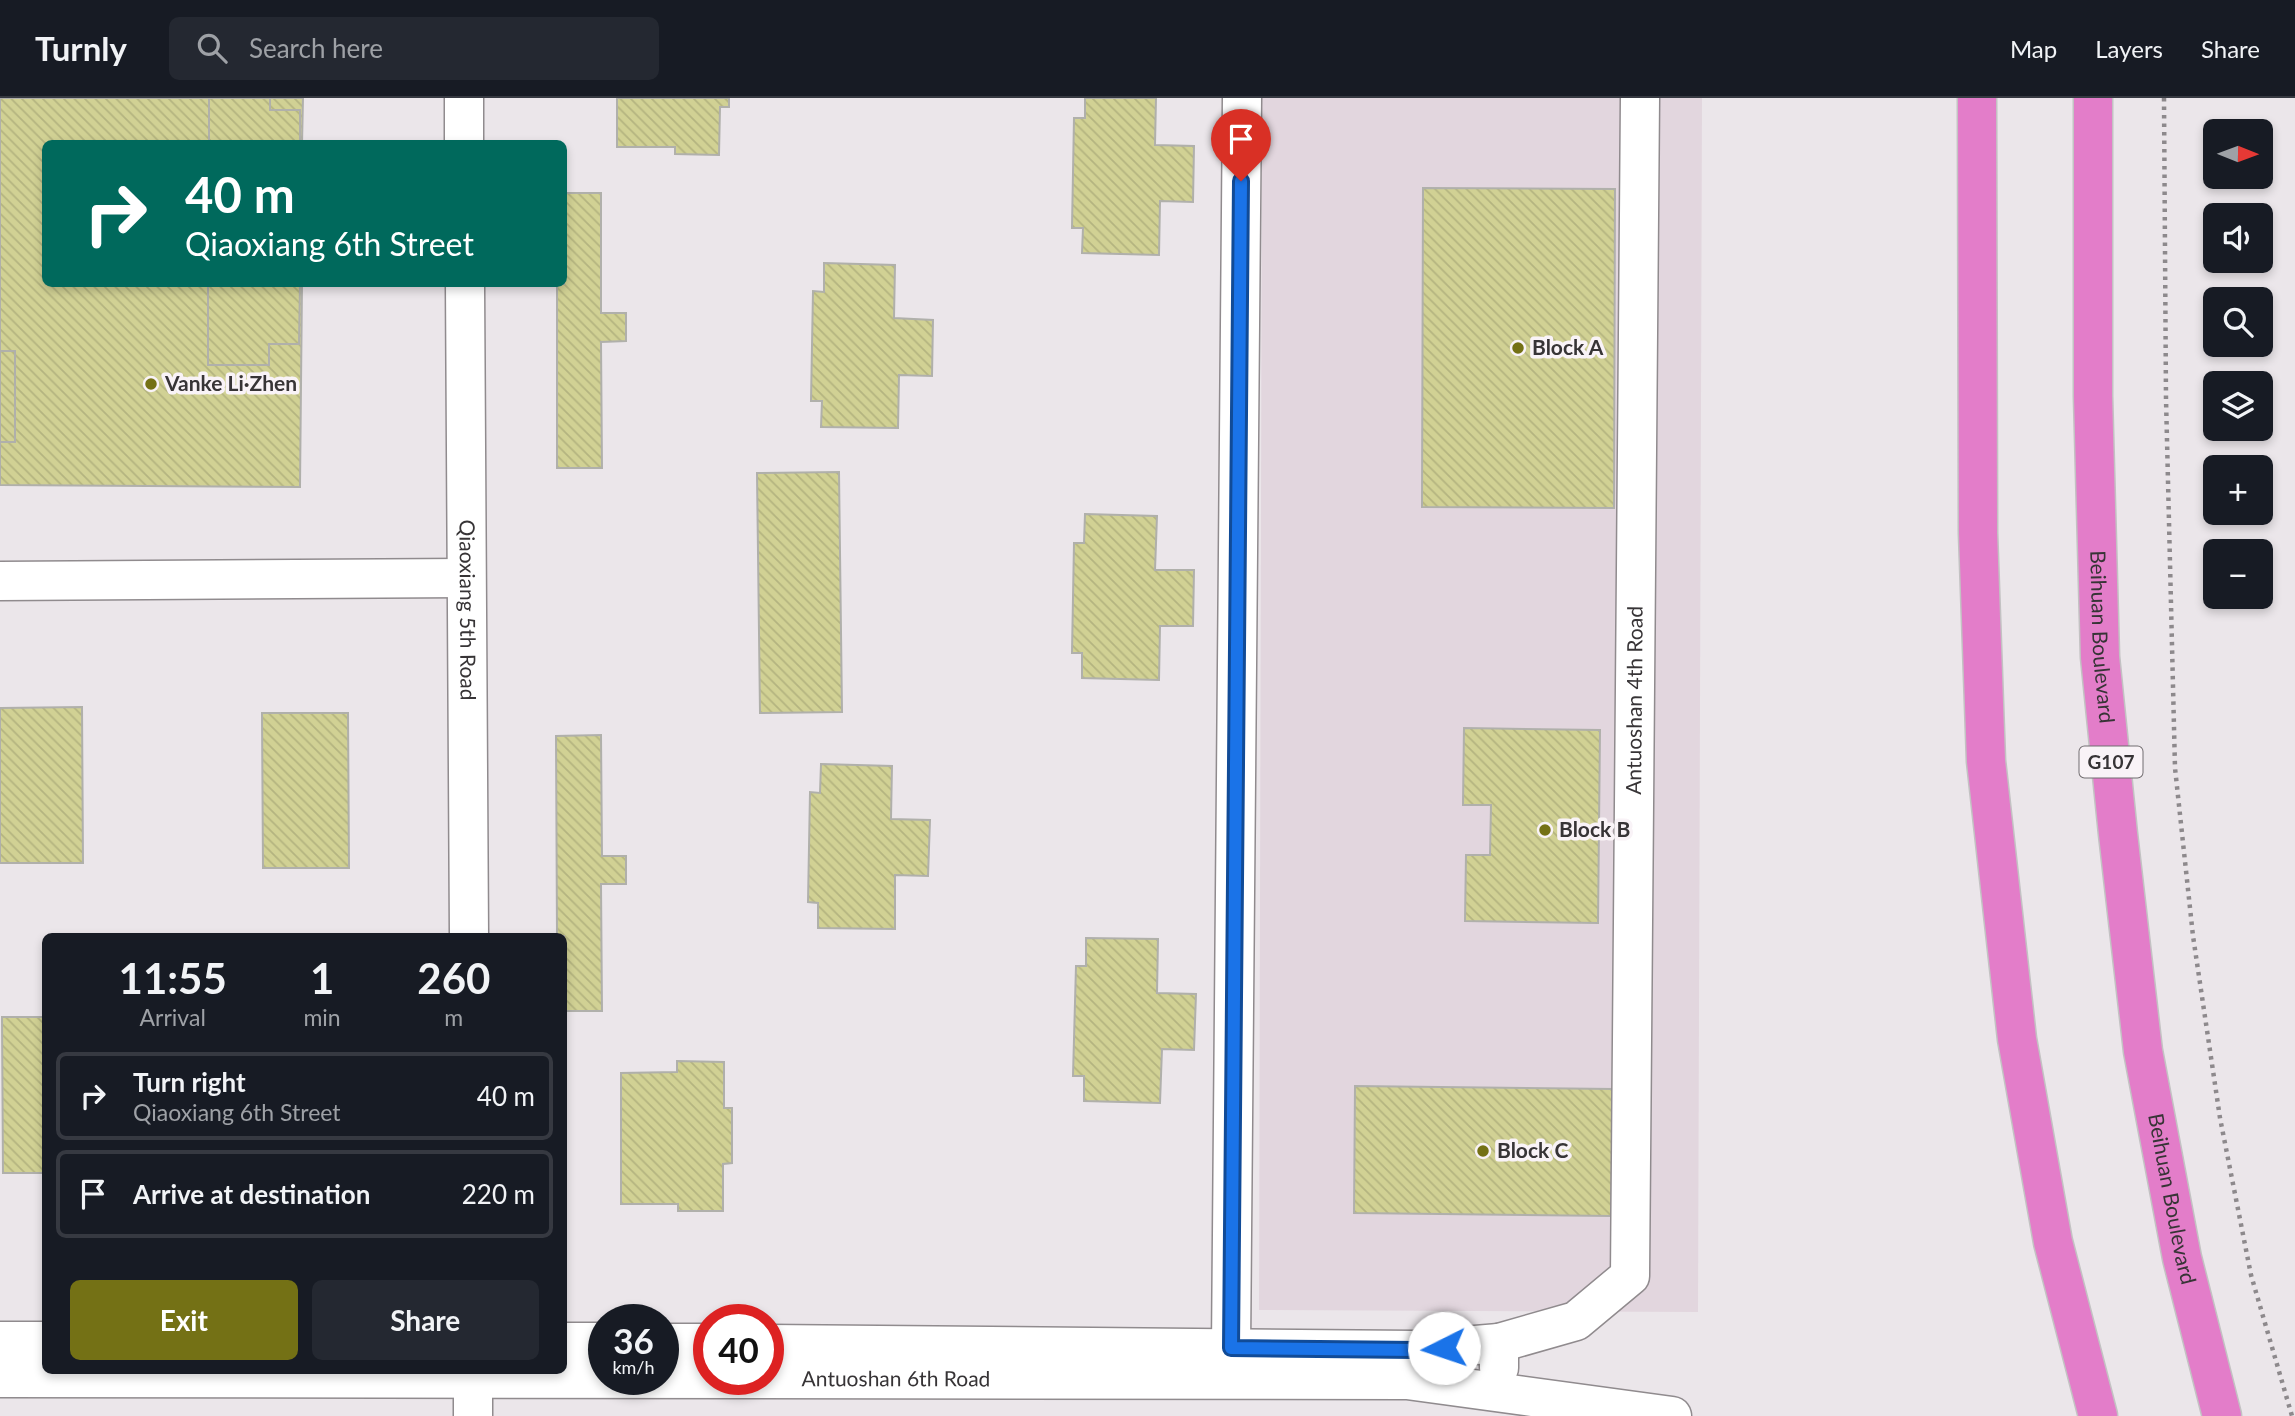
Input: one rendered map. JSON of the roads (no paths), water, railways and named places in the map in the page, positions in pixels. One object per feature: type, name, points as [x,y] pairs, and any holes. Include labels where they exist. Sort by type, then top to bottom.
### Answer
[{"type":"highway","points":[[1977,98],[1978,533],[1986,761],[2017,1039],[2053,1242],[2098,1416]]},
{"type":"highway","name":"Beihuan Boulevard","points":[[2093,98],[2093,396],[2101,657],[2118,834],[2143,1051],[2182,1258],[2222,1416]]},
{"type":"street","points":[[464,98],[464,140]]},
{"type":"street","points":[[1231,1348],[1242,98]]},
{"type":"street","name":"Antuoshan 4th Road","points":[[1499,1343],[1576,1321],[1630,1276],[1640,98]]},
{"type":"street","name":"Qiaoxiang 5th Road","points":[[465,287],[469,933]]},
{"type":"street","points":[[0,581],[466,578]]},
{"type":"street","points":[[0,1341],[42,1341]]},
{"type":"street","points":[[567,1342],[588,1342]]},
{"type":"street","points":[[1499,1343],[1499,1391]]},
{"type":"street","name":"Antuoshan 6th Road","points":[[784,1344],[1416,1350],[1499,1343]]},
{"type":"street","name":"Antuoshan 6th Road","points":[[0,1378],[473,1389],[1407,1380],[1672,1416]]},
{"type":"place","name":"Block A","points":[[1518,348]]},
{"type":"place","name":"Vanke Li·Zhen","points":[[151,384]]},
{"type":"place","name":"Block B","points":[[1545,830]]},
{"type":"place","name":"Block C","points":[[1483,1151]]}]
